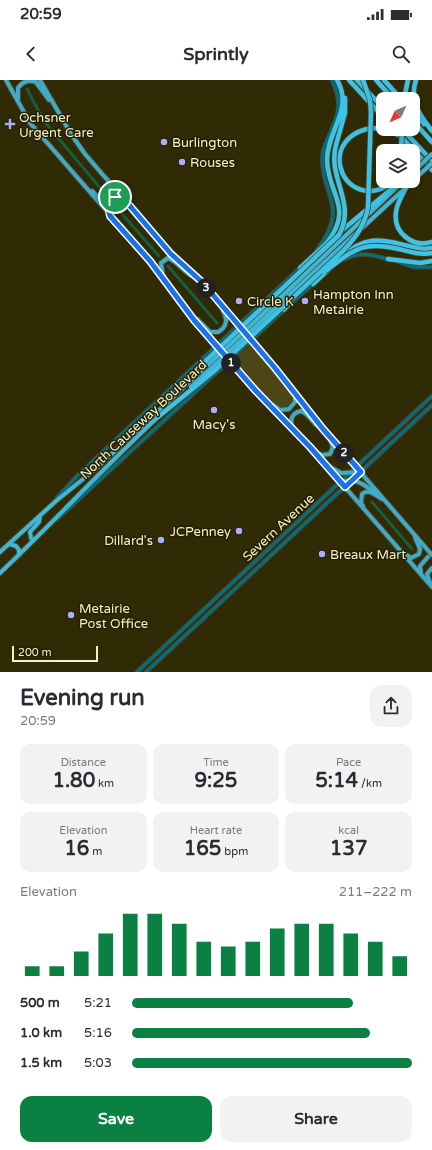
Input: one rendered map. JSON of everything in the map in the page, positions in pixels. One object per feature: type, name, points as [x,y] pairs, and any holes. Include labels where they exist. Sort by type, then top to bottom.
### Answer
[{"type":"highway","points":[[166,404],[172,394],[194,372],[339,235],[344,225],[346,216],[345,205],[334,170],[333,160],[346,106],[343,87],[338,80]]},
{"type":"highway","points":[[326,244],[336,229],[340,212],[339,202],[330,179],[327,159],[328,151],[342,109],[342,92],[338,80]]},
{"type":"highway","points":[[348,80],[376,110]]},
{"type":"highway","points":[[357,80],[376,100]]},
{"type":"highway","points":[[158,417],[213,372],[356,237],[366,217],[371,112],[370,100],[364,80]]},
{"type":"highway","points":[[376,80],[387,92]]},
{"type":"highway","points":[[384,80],[395,92]]},
{"type":"highway","points":[[405,92],[408,80]]},
{"type":"highway","points":[[416,80],[415,104],[420,115],[432,132]]},
{"type":"highway","points":[[420,119],[432,132]]},
{"type":"highway","points":[[376,128],[368,128],[355,132],[345,142],[341,151],[340,163],[343,175],[350,183],[359,189],[375,192],[383,188]]},
{"type":"highway","points":[[420,129],[432,142]]},
{"type":"highway","points":[[398,136],[402,138],[432,170]]},
{"type":"highway","points":[[408,136],[432,162]]},
{"type":"highway","points":[[420,165],[432,154]]},
{"type":"highway","name":"North Causeway Boulevard","points":[[420,174],[432,162]]},
{"type":"highway","points":[[300,268],[326,244],[395,188]]},
{"type":"highway","name":"North Causeway Boulevard","points":[[0,573],[34,541],[166,404],[283,297],[324,263],[405,188]]},
{"type":"highway","points":[[406,188],[396,212],[395,220],[400,231],[407,239],[416,243],[432,242]]},
{"type":"highway","name":"North Causeway Boulevard","points":[[0,552],[56,501],[158,417],[283,297],[370,209]]},
{"type":"highway","points":[[313,284],[353,247],[362,243],[381,240],[424,249],[432,248]]},
{"type":"highway","points":[[306,285],[348,254],[365,246],[375,245],[415,254],[432,253]]},
{"type":"highway","points":[[388,259],[420,264],[432,261]]},
{"type":"highway","points":[[284,310],[324,263]]},
{"type":"highway","points":[[34,541],[31,538],[30,532],[39,522],[40,516]]},
{"type":"highway","points":[[9,544],[16,546],[19,550],[18,556]]},
{"type":"main road","points":[[6,80],[23,113],[30,123],[150,261],[187,312],[256,391],[314,451],[432,587]]},
{"type":"main road","points":[[23,113],[24,109],[17,93],[18,88],[23,82],[28,80],[36,82],[47,99],[52,102]]},
{"type":"main road","points":[[40,80],[79,146],[171,254],[197,278],[251,340],[295,392],[324,431],[332,443],[332,452],[327,455],[314,451]]},
{"type":"main road","points":[[86,188],[98,196],[104,197],[108,192],[108,180]]},
{"type":"main road","points":[[110,216],[107,205],[110,199],[118,198],[130,206]]},
{"type":"main road","points":[[165,282],[161,263],[168,258],[189,275],[197,278]]},
{"type":"main road","points":[[187,312],[210,332],[218,332],[224,327],[226,317],[219,303]]},
{"type":"main road","points":[[256,391],[280,410],[285,410],[293,406],[295,392]]},
{"type":"main road","points":[[292,427],[291,418],[297,412],[305,412],[317,427],[324,431],[361,472],[430,556],[420,567],[423,578]]},
{"type":"main road","points":[[319,457],[335,470],[349,474],[361,472]]},
{"type":"main road","points":[[340,482],[352,480],[362,483],[387,503]]},
{"type":"main road","points":[[367,513],[362,503],[362,494],[370,491],[378,496]]},
{"type":"main road","points":[[393,543],[408,556],[417,556],[419,554],[419,544],[408,528]]},
{"type":"main road","points":[[432,568],[427,574],[432,587]]},
{"type":"street","points":[[310,258],[328,235],[334,215],[333,203],[323,170],[323,151],[339,108],[338,93],[332,80]]},
{"type":"street","name":"North Causeway Boulevard","points":[[48,526],[89,492],[251,340],[313,284],[340,262],[351,256],[361,254],[375,255],[414,267],[432,267]]},
{"type":"street","name":"North Causeway Boulevard","points":[[56,501],[63,490],[77,476],[300,268]]},
{"type":"street","points":[[183,377],[183,386],[186,390],[196,392]]},
{"type":"street","name":"Severn Avenue","points":[[137,672],[432,396]]},
{"type":"street","points":[[161,398],[172,410],[168,417]]},
{"type":"street","name":"Severn Avenue","points":[[146,672],[432,405]]},
{"type":"shaded area","points":[[250,345],[291,391],[294,398],[288,408],[281,408],[266,398],[233,360]]},
{"type":"waterway","points":[[27,89],[44,121],[101,189]]},
{"type":"waterway","points":[[115,206],[159,256]]},
{"type":"waterway","points":[[168,266],[217,323]]},
{"type":"waterway","points":[[372,502],[412,549]]},
{"type":"place","name":"Ochsner Urgent Care","points":[[10,124]]},
{"type":"place","name":"Burlington","points":[[164,142]]},
{"type":"place","name":"Rouses","points":[[182,162]]},
{"type":"place","name":"Circle K","points":[[239,301]]},
{"type":"place","name":"Hampton Inn Metairie","points":[[305,301]]},
{"type":"place","name":"Macy's","points":[[214,410]]},
{"type":"place","name":"JCPenney","points":[[239,531]]},
{"type":"place","name":"Dillard's","points":[[161,540]]},
{"type":"place","name":"Breaux Mart","points":[[322,554]]},
{"type":"place","name":"Metairie Post Office","points":[[71,615]]},
{"type":"route","points":[[115,197],[130,206],[171,254],[202,282],[275,368],[323,429],[361,472],[345,487],[292,427],[267,403],[230,361],[180,302],[150,261],[110,216],[107,203],[110,199],[115,197]]}]
